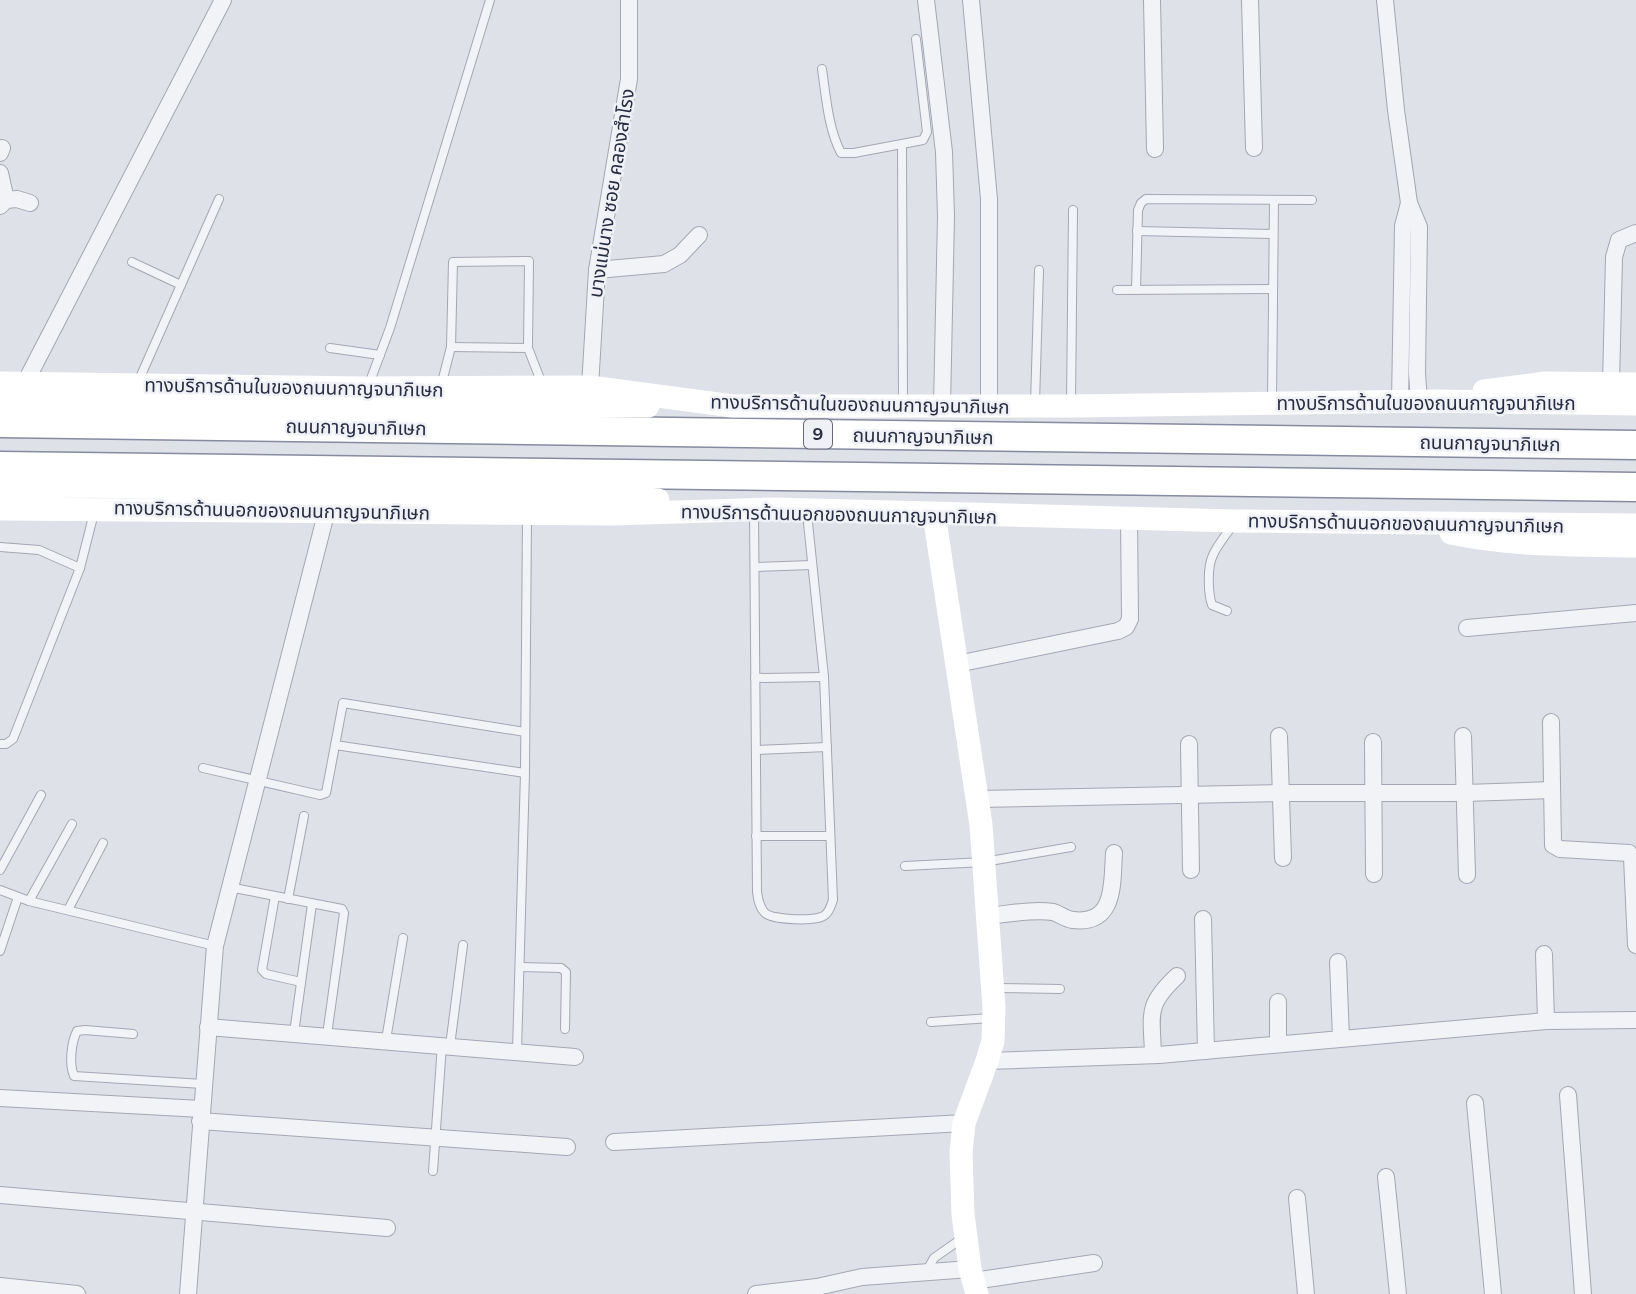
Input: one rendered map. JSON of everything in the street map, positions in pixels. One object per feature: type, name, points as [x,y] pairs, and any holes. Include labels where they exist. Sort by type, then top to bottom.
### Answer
[{"type":"highway","name":"ถนนกาญจนาภิเษก","points":[[0,423],[1636,445]]},
{"type":"highway","name":"9","points":[[0,466],[1636,487]]},
{"type":"main road","name":"ทางบริการด้านในของถนนกาญจนาภิเษก","points":[[0,383],[440,389],[590,387],[733,406],[1071,406],[1417,401],[1636,404]]},
{"type":"main road","points":[[1417,401],[1525,384],[1636,384]]},
{"type":"main road","points":[[0,399],[258,405],[733,406]]},
{"type":"main road","points":[[0,488],[78,486],[588,494],[764,510]]},
{"type":"main road","name":"ทางบริการด้านนอกของถนนกาญจนาภิเษก","points":[[0,509],[614,514],[807,510],[1235,521],[1636,526]]},
{"type":"main road","points":[[934,514],[978,799],[994,1018],[993,1041],[988,1061],[964,1123],[961,1179],[973,1282]]},
{"type":"main road","points":[[1395,522],[1487,540],[1539,545],[1636,546]]},
{"type":"street","points":[[25,383],[223,0]]},
{"type":"street","name":"บางแม่นาง ซอย คลองสำโรง","points":[[590,387],[597,270],[629,79],[629,0]]},
{"type":"street","points":[[926,0],[944,152],[946,256],[942,405]]},
{"type":"street","points":[[971,0],[989,198],[989,406]]},
{"type":"street","points":[[1152,0],[1156,149]]},
{"type":"street","points":[[1250,0],[1254,148]]},
{"type":"street","points":[[1385,0],[1409,203],[1403,226],[1417,401]]},
{"type":"street","points":[[0,173],[3,203],[17,199],[30,203]]},
{"type":"street","points":[[1611,384],[1614,257],[1619,240],[1636,233]]},
{"type":"street","points":[[597,270],[664,264],[680,255],[699,236]]},
{"type":"street","points":[[188,1294],[215,946],[327,510]]},
{"type":"street","points":[[957,664],[1118,631],[1126,627],[1130,619],[1129,518]]},
{"type":"street","points":[[1467,628],[1636,613]]},
{"type":"street","points":[[1551,722],[1553,845],[1560,849],[1629,853],[1632,858],[1636,945]]},
{"type":"street","points":[[1279,736],[1283,858]]},
{"type":"street","points":[[1463,736],[1467,876]]},
{"type":"street","points":[[1373,742],[1374,874]]},
{"type":"street","points":[[1189,744],[1191,870]]},
{"type":"street","points":[[978,799],[1552,790]]},
{"type":"street","points":[[987,916],[1051,912],[1069,920],[1092,918],[1104,912],[1111,896],[1114,853]]},
{"type":"street","points":[[1203,919],[1206,1051]]},
{"type":"street","points":[[1544,954],[1546,1021]]},
{"type":"street","points":[[1338,962],[1341,1038]]},
{"type":"street","points":[[1153,1055],[1154,1001],[1159,992],[1177,976]]},
{"type":"street","points":[[1278,1002],[1278,1043]]},
{"type":"street","points":[[988,1061],[1153,1055],[1546,1021],[1636,1020]]},
{"type":"street","points":[[208,1027],[575,1057]]},
{"type":"street","points":[[1568,1095],[1583,1294]]},
{"type":"street","points":[[0,1098],[435,1139],[567,1147]]},
{"type":"street","points":[[1475,1102],[1493,1294]]},
{"type":"street","points":[[614,1142],[964,1123]]},
{"type":"street","points":[[1386,1177],[1398,1294]]},
{"type":"street","points":[[0,1195],[387,1228]]},
{"type":"street","points":[[1297,1198],[1307,1294]]},
{"type":"street","points":[[756,1294],[817,1287],[862,1277],[926,1272],[973,1282],[1094,1264]]},
{"type":"street","points":[[0,1286],[77,1294]]},
{"type":"lane","points":[[368,388],[390,328],[490,0]]},
{"type":"lane","points":[[822,69],[828,110],[841,153],[847,155],[923,140],[928,132],[916,39]]},
{"type":"lane","points":[[902,144],[903,405]]},
{"type":"lane","points":[[136,385],[219,199]]},
{"type":"lane","points":[[1136,290],[1138,210],[1140,203],[1146,199],[1312,201]]},
{"type":"lane","points":[[1272,404],[1274,200]]},
{"type":"lane","points":[[1071,406],[1073,210]]},
{"type":"lane","points":[[1137,231],[1273,234]]},
{"type":"lane","points":[[440,389],[451,348],[453,262],[529,261],[528,348],[544,387]]},
{"type":"lane","points":[[132,262],[181,285]]},
{"type":"lane","points":[[1035,406],[1039,270]]},
{"type":"lane","points":[[1117,290],[1272,289]]},
{"type":"lane","points":[[330,348],[380,355]]},
{"type":"lane","points":[[451,348],[528,348]]},
{"type":"lane","points":[[0,744],[13,739],[80,568],[95,508]]},
{"type":"lane","points":[[764,510],[755,567],[757,892],[760,905],[765,913],[773,918],[818,919],[831,908],[832,900],[824,677],[807,510]]},
{"type":"lane","points":[[517,1051],[526,732],[527,513]]},
{"type":"lane","points":[[1227,611],[1212,606],[1210,563],[1235,521]]},
{"type":"lane","points":[[0,547],[39,550],[80,568]]},
{"type":"lane","points":[[755,567],[812,565]]},
{"type":"lane","points":[[755,678],[824,677]]},
{"type":"lane","points":[[203,768],[320,794],[326,793],[343,703],[526,732]]},
{"type":"lane","points":[[335,745],[525,773]]},
{"type":"lane","points":[[756,750],[827,747]]},
{"type":"lane","points":[[0,870],[41,795]]},
{"type":"lane","points":[[288,899],[304,816]]},
{"type":"lane","points":[[29,901],[72,824]]},
{"type":"lane","points":[[756,836],[830,836]]},
{"type":"lane","points":[[68,910],[103,843]]},
{"type":"lane","points":[[905,866],[984,862],[1071,847]]},
{"type":"lane","points":[[229,887],[342,909],[345,917],[327,1035]]},
{"type":"lane","points":[[0,890],[29,901],[215,946]]},
{"type":"lane","points":[[275,896],[262,970],[266,974],[301,982]]},
{"type":"lane","points":[[0,951],[18,897]]},
{"type":"lane","points":[[294,1033],[312,904]]},
{"type":"lane","points":[[386,1040],[403,938]]},
{"type":"lane","points":[[433,1171],[446,1046],[463,945]]},
{"type":"lane","points":[[520,967],[561,968],[566,972],[565,1029]]},
{"type":"lane","points":[[992,988],[1060,989]]},
{"type":"lane","points":[[932,1022],[994,1018]]},
{"type":"lane","points":[[133,1034],[77,1031],[71,1071],[74,1076],[203,1083]]},
{"type":"lane","points":[[926,1272],[934,1258],[966,1235]]}]
